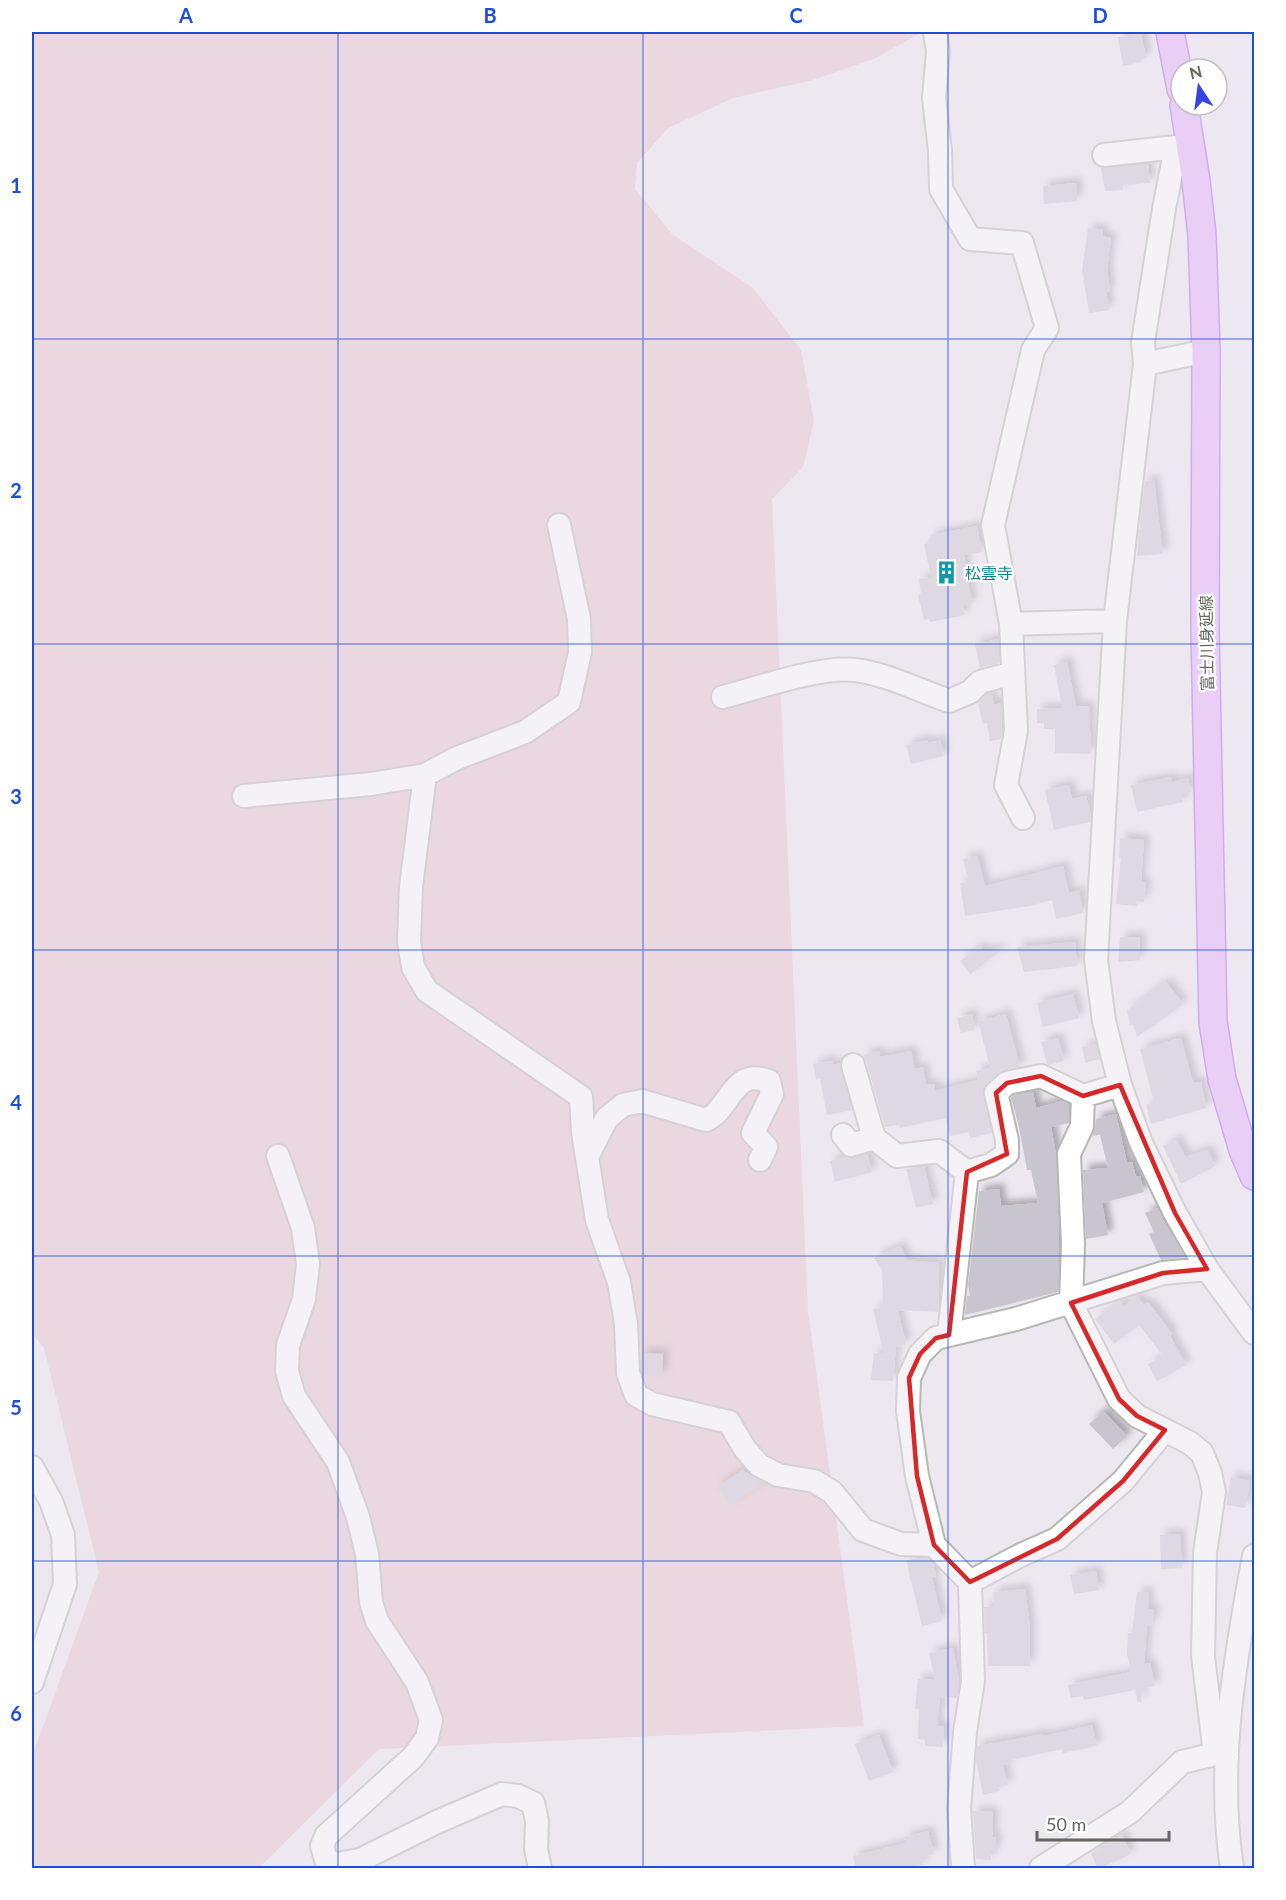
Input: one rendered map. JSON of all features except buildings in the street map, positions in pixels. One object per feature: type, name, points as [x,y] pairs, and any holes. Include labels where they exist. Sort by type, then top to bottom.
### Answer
[{"type":"main road","points":[[1170,32],[1175,57]]},
{"type":"main road","name":"富士川身延線","points":[[1186,117],[1202,235],[1206,351],[1205,630],[1213,1022],[1222,1079],[1243,1150],[1254,1176]]},
{"type":"street","points":[[935,32],[938,51],[934,98],[940,151],[941,189],[969,239],[1022,243],[1047,328],[1033,350],[993,525],[1011,624],[1016,731],[1006,785],[1023,818]]},
{"type":"street","points":[[1104,155],[1176,147],[1143,342],[1145,364],[1115,621],[1096,960],[1104,1021],[1120,1085],[1141,1143],[1175,1213],[1207,1269],[1254,1333]]},
{"type":"street","points":[[1145,364],[1206,351]]},
{"type":"street","points":[[244,795],[371,784],[425,775],[457,758],[525,732],[569,702],[580,652],[579,619],[559,525]]},
{"type":"street","points":[[1011,624],[1115,621]]},
{"type":"street","points":[[723,697],[816,673],[853,670],[877,675],[949,700],[970,692],[980,682],[1013,673]]},
{"type":"street","points":[[425,775],[411,887],[409,942],[413,967],[427,991],[581,1096],[583,1132],[597,1220],[619,1282],[626,1324],[628,1373],[636,1395],[652,1404],[729,1422],[745,1449],[759,1465],[778,1475],[814,1481],[832,1492],[863,1530],[900,1544],[934,1545]]},
{"type":"street","points":[[853,1065],[874,1138],[897,1156],[939,1151],[967,1172]]},
{"type":"street","points":[[967,1172],[991,1164],[1007,1154],[1007,1140],[996,1093],[1008,1083],[1041,1076],[1083,1096],[1120,1085]]},
{"type":"street","points":[[587,1157],[607,1118],[623,1105],[642,1101],[706,1120],[717,1112],[737,1085],[750,1079],[760,1078],[770,1081],[772,1094],[753,1133],[766,1147],[760,1160]]},
{"type":"street","points":[[1083,1096],[1082,1126],[1069,1154],[1073,1244],[1071,1303],[1119,1399],[1137,1416],[1190,1443],[1202,1453],[1214,1492],[1205,1553],[1203,1656],[1221,1756],[1232,1869]]},
{"type":"street","points":[[843,1135],[851,1145],[874,1138]]},
{"type":"street","points":[[278,1156],[303,1228],[308,1264],[304,1299],[288,1345],[287,1371],[294,1396],[338,1462],[358,1517],[367,1554],[371,1602],[377,1621],[417,1682],[431,1720],[427,1738],[413,1757],[326,1836],[322,1846],[326,1860],[336,1864],[360,1860],[437,1822],[502,1794],[518,1796],[533,1803],[537,1821],[536,1849],[540,1869]]},
{"type":"street","points":[[949,1335],[967,1172]]},
{"type":"street","points":[[963,1869],[959,1808],[965,1732],[973,1681],[970,1582],[934,1545],[916,1476],[908,1411],[909,1378],[920,1354],[936,1338],[1016,1319],[1163,1273],[1207,1269]]},
{"type":"street","points":[[970,1582],[1057,1539],[1123,1481],[1165,1430]]},
{"type":"street","points":[[32,1467],[51,1501],[63,1535],[65,1584],[32,1682]]},
{"type":"street","points":[[1221,1756],[1254,1556]]},
{"type":"street","points":[[1041,1869],[1130,1812],[1182,1762],[1221,1756]]},
{"type":"highlighted area","points":[[1041,1076],[1083,1096],[1120,1085],[1175,1213],[1207,1269],[1163,1273],[1071,1303],[1119,1399],[1137,1416],[1165,1430],[1123,1481],[1057,1539],[970,1582],[934,1545],[917,1476],[909,1378],[920,1354],[936,1338],[949,1335],[967,1172],[1007,1154],[996,1093],[1007,1083]]},
{"type":"shaded area","points":[[32,32],[922,32],[876,58],[813,80],[733,98],[668,128],[637,163],[635,189],[673,235],[752,287],[801,350],[814,421],[803,467],[772,499],[808,1311],[864,1726],[379,1749],[259,1868],[32,1868],[32,1757],[99,1572],[44,1348],[32,1333]]},
{"type":"place","name":"松雲寺","points":[[947,572]]}]
